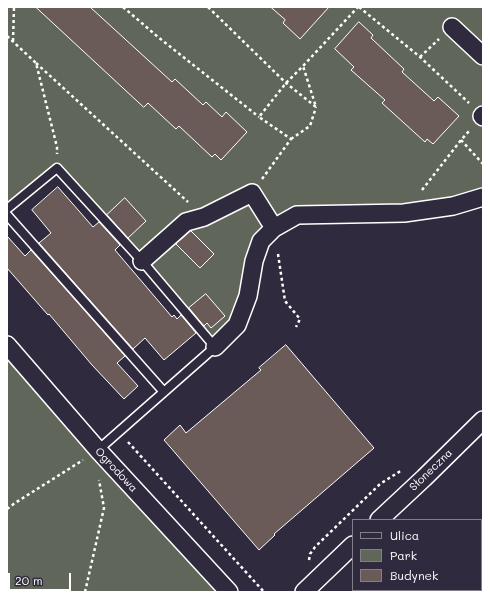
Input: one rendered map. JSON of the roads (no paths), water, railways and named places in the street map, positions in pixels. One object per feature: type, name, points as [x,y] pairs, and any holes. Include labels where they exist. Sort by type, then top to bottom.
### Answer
[{"type":"street","points":[[452,27],[483,56]]},
{"type":"street","points":[[142,261],[186,222],[204,217],[252,193],[274,228]]},
{"type":"street","points":[[215,347],[237,325],[248,296],[254,261],[261,241],[274,228],[297,215],[404,213],[453,206],[483,198]]},
{"type":"street","name":"Ogrodowa","points":[[9,351],[229,592]]},
{"type":"street","name":"Słoneczna","points":[[380,519],[483,420]]},
{"type":"street","points":[[304,592],[352,546]]},
{"type":"lane","points":[[7,209],[57,168],[142,261],[215,347],[98,450]]},
{"type":"lane","points":[[7,215],[164,392]]}]
